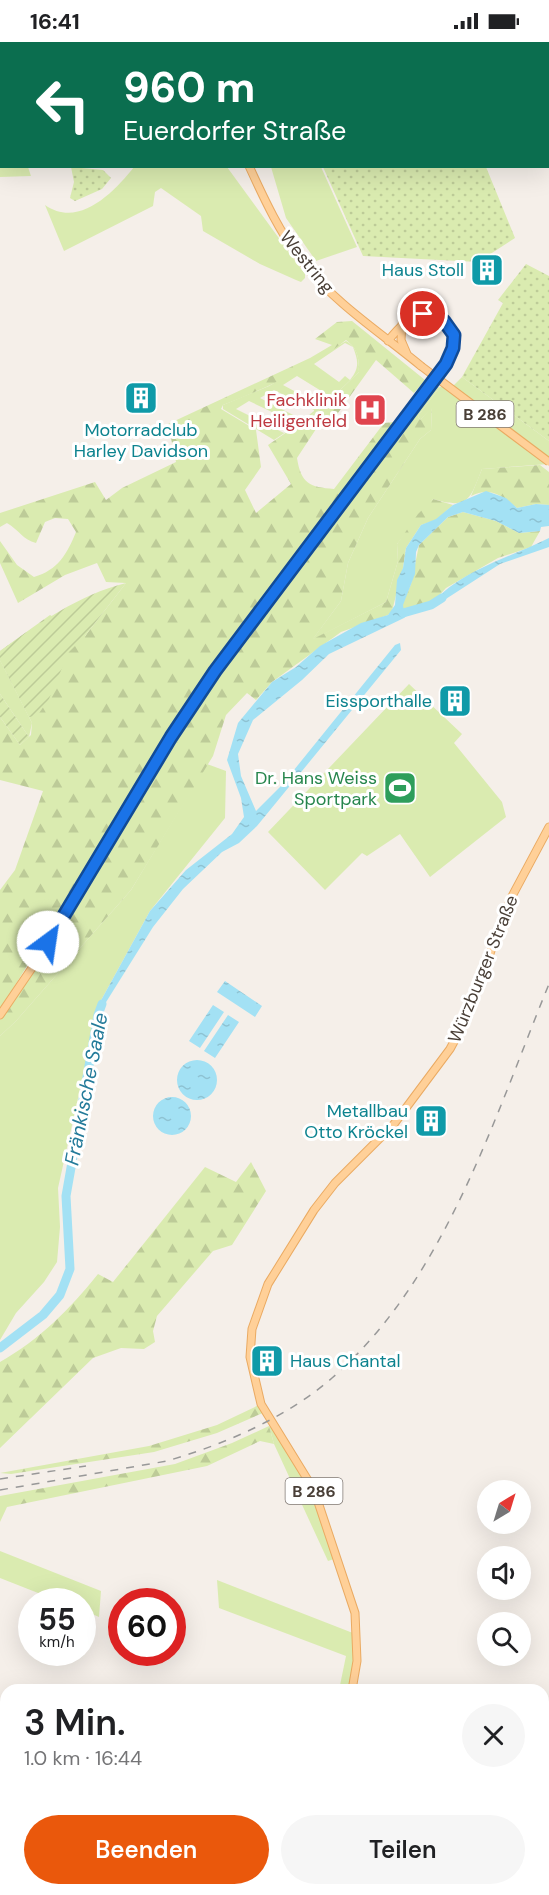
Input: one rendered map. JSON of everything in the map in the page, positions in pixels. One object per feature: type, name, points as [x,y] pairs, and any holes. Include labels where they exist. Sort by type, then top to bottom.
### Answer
[{"type":"main road","name":"Westring","points":[[250,168],[277,225],[304,264],[338,299],[388,341]]},
{"type":"main road","points":[[0,1015],[36,962],[150,772],[215,671],[446,364],[453,348],[454,335],[444,321],[423,314],[414,316],[402,324],[388,341]]},
{"type":"main road","points":[[402,324],[401,340],[408,356]]},
{"type":"main road","name":"B 286","points":[[388,341],[549,462]]},
{"type":"main road","name":"Würzburger Straße","points":[[353,1684],[357,1661],[355,1613],[314,1490],[261,1404],[252,1373],[250,1343],[260,1301],[314,1210],[335,1183],[386,1133],[423,1088],[457,1037],[510,900],[549,827]]},
{"type":"green space","points":[[0,168],[28,168],[31,176],[0,177]]},
{"type":"green space","points":[[71,168],[103,170],[111,178],[102,189],[75,201],[70,198],[74,182]]},
{"type":"green space","points":[[133,168],[228,168],[305,274],[305,278],[301,282],[260,264],[203,231],[201,216],[161,188],[155,192],[153,206],[64,251],[45,205],[70,213],[83,210],[95,204],[116,187]]},
{"type":"green space","points":[[271,168],[321,168],[357,247],[316,261],[286,218]]},
{"type":"green space","points":[[323,168],[486,168],[515,238],[478,262],[363,256]]},
{"type":"green space","points":[[526,264],[549,276],[549,441],[462,377],[503,303],[498,300]]},
{"type":"green space","points":[[352,321],[425,380],[414,393],[376,360],[328,427],[316,429],[297,458],[301,474],[313,485],[334,489],[384,423],[394,422],[183,710],[0,1010],[0,890],[15,870],[43,791],[0,780],[0,717],[20,745],[31,735],[32,723],[0,660],[0,651],[50,615],[85,636],[126,583],[106,582],[97,563],[65,575],[18,603],[0,563],[0,541],[17,565],[34,577],[49,570],[61,560],[76,532],[68,519],[55,518],[45,522],[36,543],[28,540],[7,523],[0,527],[0,513],[95,482],[106,500],[122,488],[176,462],[168,424],[310,358],[332,345],[315,339],[337,322]],"holes":[[[346,340],[357,354],[359,372],[319,410],[268,445],[291,484],[256,513],[245,490],[261,467],[256,430],[221,409],[223,405],[303,369]]]},
{"type":"green space","points":[[346,341],[353,347],[357,354],[359,372],[319,410],[274,440],[223,409],[223,405],[269,386]],"holes":[[[345,343],[353,347],[357,364],[350,380],[345,376],[339,382],[314,364]],[[297,376],[331,398],[322,406],[283,385]],[[274,390],[314,411],[303,420],[260,398]],[[249,401],[296,423],[284,433],[236,409]]]},
{"type":"green space","points":[[462,377],[549,441],[549,464],[482,469],[471,495],[466,499],[454,503],[433,499],[397,544],[398,561],[386,602],[312,640],[341,601],[348,563],[368,518],[420,439],[431,430],[432,408],[420,420],[418,416],[440,387],[453,386]]},
{"type":"green space","points":[[440,387],[418,416],[420,420],[432,407],[431,430],[420,439],[368,518],[348,563],[341,601],[313,639],[386,602],[398,561],[397,544],[418,514],[433,499],[453,505],[436,520],[421,525],[406,548],[392,611],[388,615],[341,632],[272,682],[256,700],[247,693],[226,715],[213,756],[131,890],[16,1021],[0,1036],[0,1020],[50,947],[185,722],[250,629],[433,388]]},
{"type":"green space","points":[[540,465],[549,472],[549,505],[536,504],[517,508],[501,496],[490,492],[471,496],[482,469]]},
{"type":"green space","points":[[463,512],[496,521],[519,533],[540,531],[531,547],[498,558],[446,588],[432,603],[403,611],[402,605],[411,584],[419,545],[448,517]]},
{"type":"green space","points":[[126,583],[85,636],[64,657],[65,661],[49,699],[37,716],[29,717],[0,660],[0,651],[76,602]]},
{"type":"green space","points":[[0,660],[32,723],[29,737],[0,694]]},
{"type":"green space","name":"Dr. Hans Weiss Sportpark","points":[[409,684],[462,734],[454,743],[502,802],[506,817],[430,877],[400,834],[367,856],[362,853],[325,890],[268,832]]},
{"type":"green space","points":[[0,694],[29,737],[20,745],[0,717]]},
{"type":"green space","points":[[207,764],[226,771],[225,818],[150,911],[99,1004],[58,1188],[60,1227],[57,1262],[44,1282],[16,1313],[0,1340],[0,1036],[16,1021],[131,890]]},
{"type":"green space","points":[[251,1162],[266,1191],[232,1245],[213,1251],[157,1316],[153,1331],[155,1342],[144,1349],[121,1348],[93,1358],[0,1448],[0,1362],[28,1344],[53,1323],[98,1274],[113,1282],[205,1167],[236,1182]]},
{"type":"green space","points":[[261,1404],[265,1412],[217,1433],[154,1452],[11,1474],[0,1473],[149,1446],[217,1425]]},
{"type":"green space","points":[[269,1426],[292,1452],[302,1469],[319,1505],[337,1558],[328,1561],[274,1444]]},
{"type":"green space","points":[[269,1426],[274,1444],[260,1441],[207,1466],[7,1507],[0,1522],[0,1496],[175,1464],[232,1443]]},
{"type":"green space","points":[[0,1551],[93,1588],[25,1588],[0,1578]]},
{"type":"green space","points":[[217,1580],[358,1635],[353,1684],[340,1684],[346,1656],[219,1608]]},
{"type":"green space","points":[[96,1589],[101,1591],[99,1617],[96,1616]]},
{"type":"water","points":[[486,491],[506,498],[517,508],[536,504],[549,505],[549,526],[541,527],[540,531],[519,533],[496,521],[463,512],[448,517],[419,545],[416,552],[415,574],[403,605],[404,611],[413,611],[404,618],[329,654],[302,680],[253,720],[238,754],[241,776],[256,811],[281,786],[395,645],[400,643],[401,650],[257,826],[239,843],[222,852],[183,889],[153,927],[98,1015],[99,1004],[150,911],[186,870],[232,834],[244,817],[241,798],[227,760],[238,723],[272,682],[296,667],[320,646],[361,623],[388,615],[395,605],[397,580],[403,568],[406,548],[421,525],[436,519],[453,505]]},
{"type":"water","points":[[549,538],[549,547],[500,564],[435,606],[432,603],[458,581]]},
{"type":"water","points":[[225,981],[262,1006],[255,1017],[217,992]]},
{"type":"water","points":[[213,1005],[224,1012],[200,1048],[189,1041]]},
{"type":"water","points":[[228,1015],[239,1022],[215,1058],[204,1051]]},
{"type":"water","points":[[197,1060],[211,1066],[217,1080],[211,1094],[197,1100],[183,1094],[177,1080],[183,1066]]},
{"type":"water","points":[[172,1097],[185,1103],[191,1116],[185,1129],[172,1135],[159,1129],[153,1116],[159,1103]]},
{"type":"waterway","name":"Fränkische Saale","points":[[403,613],[431,605],[442,598]]},
{"type":"waterway","name":"Fränkische Saale","points":[[0,1348],[43,1315],[60,1295],[70,1269],[66,1196],[98,1015],[102,1004]]},
{"type":"railway","points":[[0,1490],[167,1461],[189,1454],[233,1438],[275,1417],[332,1378],[372,1338],[406,1294],[436,1246],[486,1142],[549,984]]},
{"type":"railway","points":[[0,1479],[86,1466]]},
{"type":"place","name":"Haus Stoll","points":[[487,270]]},
{"type":"place","name":"Motorradclub Harley Davidson","points":[[141,398]]},
{"type":"place","name":"Fachklinik Heiligenfeld","points":[[370,410]]},
{"type":"place","name":"Eissporthalle","points":[[455,701]]},
{"type":"place","name":"Dr. Hans Weiss Sportpark","points":[[400,788]]},
{"type":"place","name":"Metallbau Otto Kröckel","points":[[431,1121]]},
{"type":"place","name":"Haus Chantal","points":[[267,1361]]},
{"type":"route","points":[[48,942],[171,737],[215,671],[446,364],[453,348],[454,335],[444,321],[430,314],[423,314]]}]
